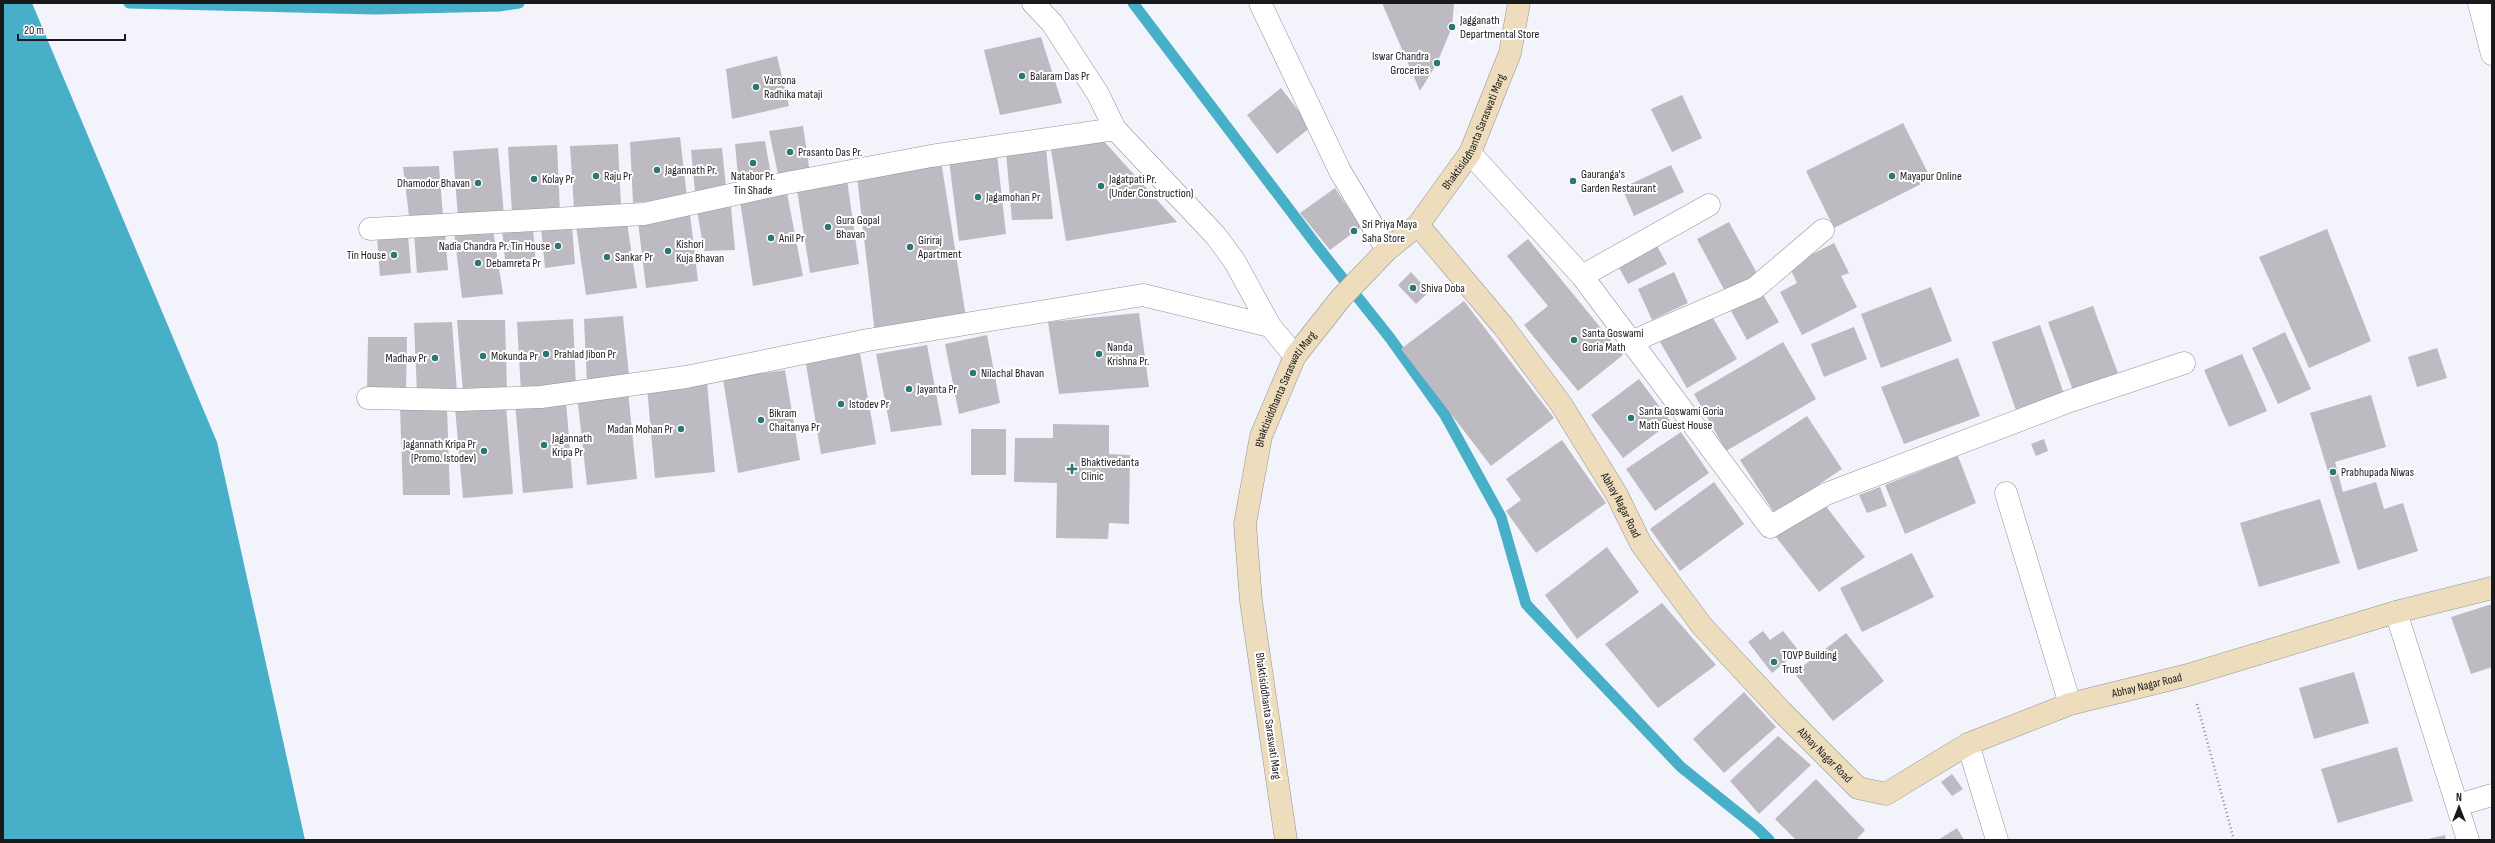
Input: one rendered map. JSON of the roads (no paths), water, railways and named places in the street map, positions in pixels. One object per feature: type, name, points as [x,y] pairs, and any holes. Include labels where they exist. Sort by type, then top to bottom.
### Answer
[{"type":"street","points":[[1033,3],[1052,23],[1098,94],[1115,129],[1216,236],[1235,262],[1270,326],[1295,356]]},
{"type":"street","points":[[1260,3],[1340,171],[1386,250]]},
{"type":"street","name":"Bhaktisiddhanta Saraswati Marg","points":[[1286,840],[1251,601],[1245,524],[1261,436],[1283,381],[1295,356],[1341,298],[1386,250],[1418,225],[1470,153],[1510,53],[1519,3]]},
{"type":"street","points":[[2479,3],[2492,54]]},
{"type":"street","points":[[370,229],[644,214],[776,185],[931,156],[1115,129]]},
{"type":"street","points":[[1470,153],[1582,276],[1770,527],[1826,494],[1878,473],[2070,401],[2184,363]]},
{"type":"street","points":[[1582,276],[1709,205]]},
{"type":"street","name":"Abhay Nagar Road","points":[[1418,225],[1503,326],[1561,404],[1617,495],[1641,544],[1702,626],[1782,712],[1858,788],[1886,794],[1968,744],[2070,704],[2188,675],[2396,612],[2492,588]]},
{"type":"street","points":[[1631,342],[1755,288],[1823,230]]},
{"type":"street","points":[[368,398],[458,400],[556,395],[686,377],[868,340],[1143,295],[1270,326]]},
{"type":"street","points":[[2006,493],[2070,704]]},
{"type":"street","points":[[2396,612],[2468,840]]},
{"type":"street","points":[[1968,744],[1997,840]]},
{"type":"street","points":[[2458,805],[2492,795]]},
{"type":"water","points":[[3,3],[32,3],[217,442],[305,840],[3,840]]},
{"type":"waterway","points":[[129,3],[375,9],[499,6],[519,3]]},
{"type":"waterway","points":[[1133,3],[1317,246],[1390,338],[1445,415],[1501,517],[1526,604],[1681,767],[1757,828],[1769,840]]},
{"type":"place","name":"Jagganath Departmental Store","points":[[1452,27]]},
{"type":"place","name":"Iswar Chandra Groceries","points":[[1437,63]]},
{"type":"place","name":"Balaram Das Pr","points":[[1022,76]]},
{"type":"place","name":"Varsona Radhika mataji","points":[[756,87]]},
{"type":"place","name":"Prasanto Das Pr.","points":[[790,152]]},
{"type":"place","name":"Natabor Pr. Tin Shade","points":[[753,163]]},
{"type":"place","name":"Jagannath Pr.","points":[[657,170]]},
{"type":"place","name":"Raju Pr","points":[[596,176]]},
{"type":"place","name":"Mayapur Online","points":[[1892,176]]},
{"type":"place","name":"Kolay Pr","points":[[534,179]]},
{"type":"place","name":"Gauranga's Garden Restaurant","points":[[1573,181]]},
{"type":"place","name":"Dhamodor Bhavan","points":[[478,183]]},
{"type":"place","name":"Jagatpati Pr. (Under Construction)","points":[[1101,186]]},
{"type":"place","name":"Jagamohan Pr","points":[[978,197]]},
{"type":"place","name":"Gura Gopal Bhavan","points":[[828,227]]},
{"type":"place","name":"Sri Priya Maya Saha Store","points":[[1354,231]]},
{"type":"place","name":"Anil Pr","points":[[771,238]]},
{"type":"place","name":"Nadia Chandra Pr. Tin House","points":[[558,246]]},
{"type":"place","name":"Giriraj Apartment","points":[[910,247]]},
{"type":"place","name":"Kishori Kuja Bhavan","points":[[668,251]]},
{"type":"place","name":"Tin House","points":[[394,255]]},
{"type":"place","name":"Sankar Pr","points":[[607,257]]},
{"type":"place","name":"Debamreta Pr","points":[[478,263]]},
{"type":"place","name":"Shiva Doba","points":[[1413,288]]},
{"type":"place","name":"Santa Goswami Goria Math","points":[[1574,340]]},
{"type":"place","name":"Prahlad Jibon Pr","points":[[546,354]]},
{"type":"place","name":"Nanda Krishna Pr.","points":[[1099,354]]},
{"type":"place","name":"Mokunda Pr","points":[[483,356]]},
{"type":"place","name":"Madhav Pr","points":[[435,358]]},
{"type":"place","name":"Nilachal Bhavan","points":[[973,373]]},
{"type":"place","name":"Jayanta Pr","points":[[909,389]]},
{"type":"place","name":"Istodev Pr","points":[[841,404]]},
{"type":"place","name":"Santa Goswami Goria Math Guest House","points":[[1631,418]]},
{"type":"place","name":"Bikram Chaitanya Pr","points":[[761,420]]},
{"type":"place","name":"Madan Mohan Pr","points":[[681,429]]},
{"type":"place","name":"Jagannath Kripa Pr","points":[[544,445]]},
{"type":"place","name":"Jagannath Kripa Pr (Promo. Istodev)","points":[[484,451]]},
{"type":"place","name":"Bhaktivedanta Clinic","points":[[1072,469]]},
{"type":"place","name":"Prabhupada Niwas","points":[[2333,472]]},
{"type":"place","name":"TOVP Building Trust","points":[[1774,662]]}]
